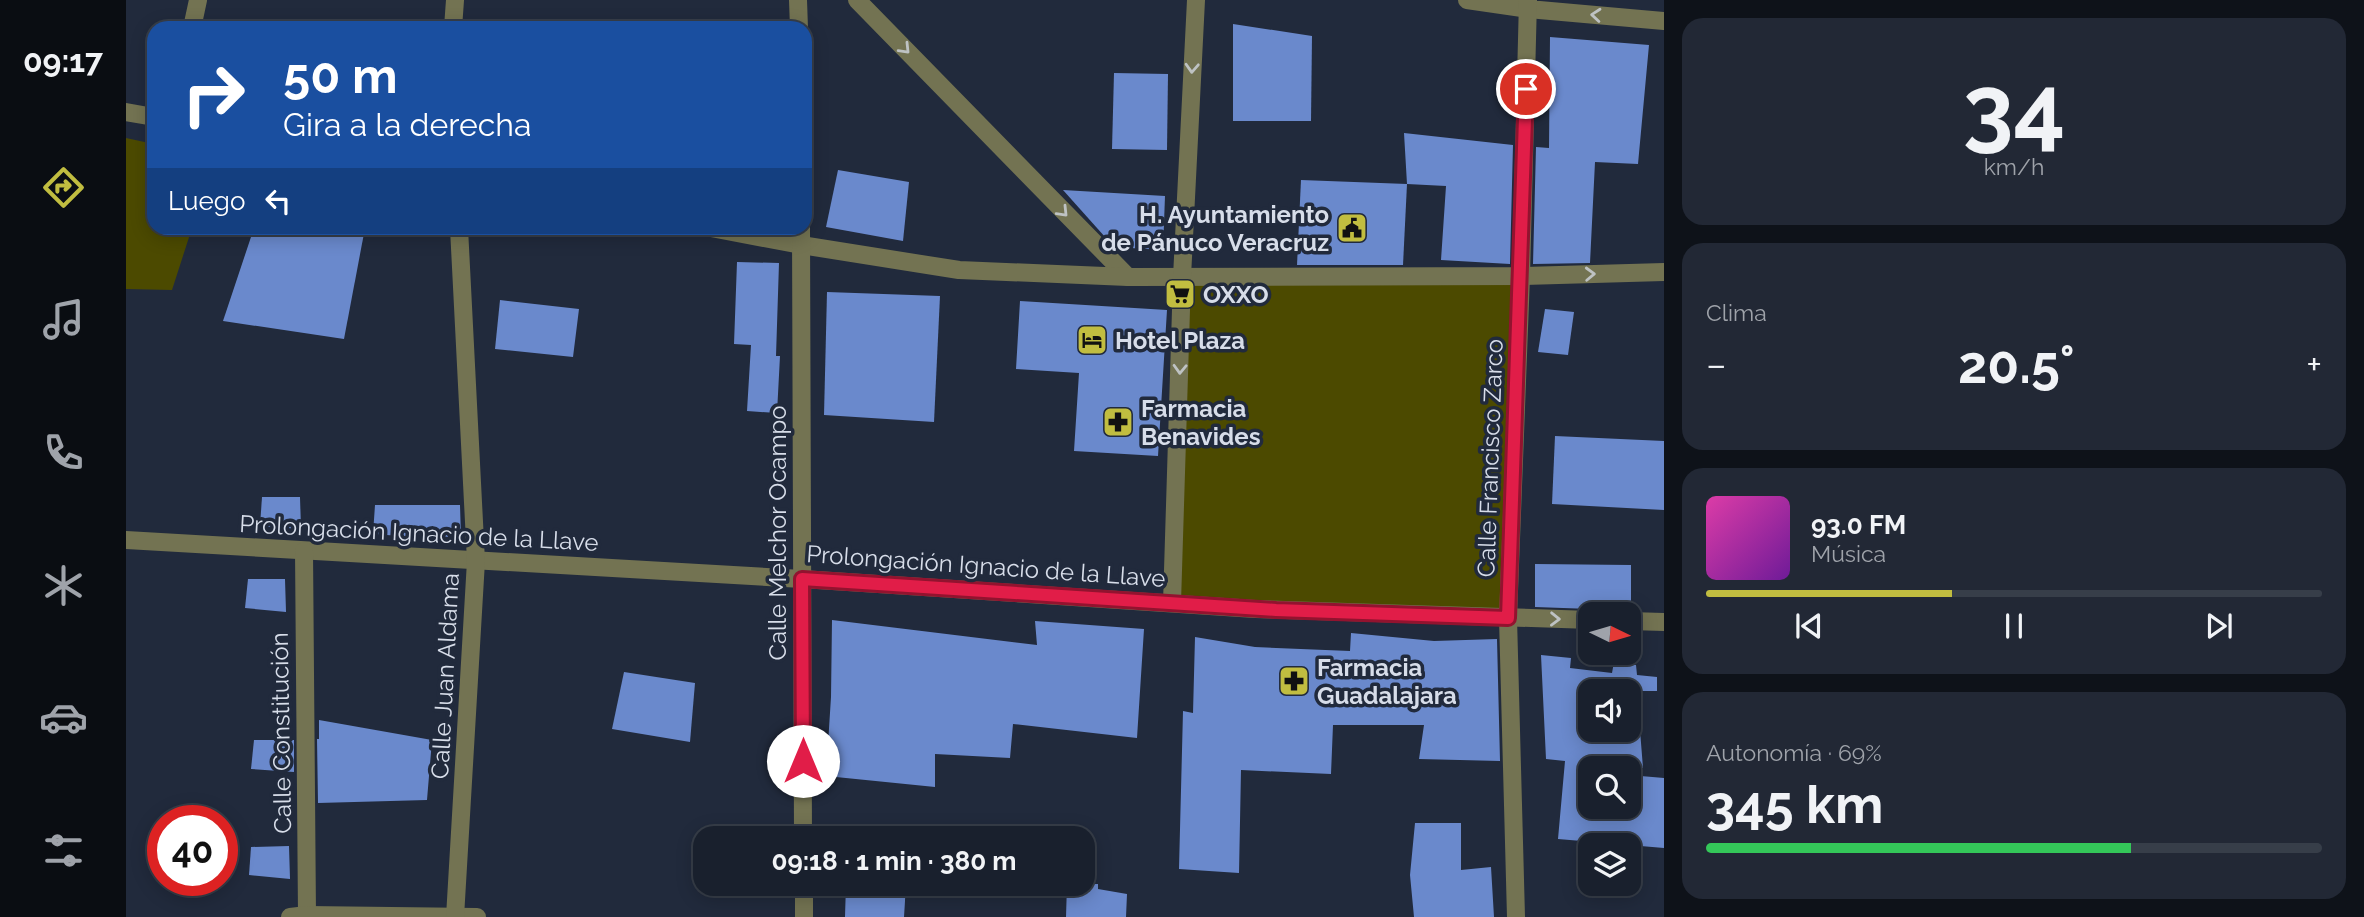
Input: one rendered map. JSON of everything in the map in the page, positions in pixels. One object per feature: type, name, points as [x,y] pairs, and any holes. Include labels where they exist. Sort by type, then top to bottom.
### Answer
[{"type":"street","points":[[194,21],[198,0]]},
{"type":"street","points":[[454,21],[455,0]]},
{"type":"street","points":[[798,0],[799,21]]},
{"type":"street","points":[[857,0],[1128,277]]},
{"type":"street","points":[[1172,603],[1182,277],[1196,0]]},
{"type":"street","points":[[1466,0],[1664,20]]},
{"type":"street","name":"Calle Francisco Zarco","points":[[1516,917],[1508,618],[1528,5]]},
{"type":"street","points":[[126,111],[147,116]]},
{"type":"street","name":"Calle Juan Aldama","points":[[455,917],[476,561],[459,235]]},
{"type":"street","points":[[801,236],[958,270],[1128,277],[1521,276],[1664,272]]},
{"type":"street","name":"Calle Melchor Ocampo","points":[[801,236],[803,826]]},
{"type":"street","name":"Prolongación Ignacio de la Llave","points":[[126,540],[1339,613],[1578,620]]},
{"type":"street","name":"Calle Constitución","points":[[299,916],[304,551]]},
{"type":"street","points":[[1642,621],[1664,622]]},
{"type":"street","points":[[804,896],[804,917]]},
{"type":"street","points":[[299,916],[477,917]]},
{"type":"shaded area","points":[[126,138],[147,142],[147,235],[190,235],[172,290],[126,289]]},
{"type":"shaded area","points":[[1521,276],[1508,618],[1172,603],[1182,277]]},
{"type":"building","points":[[1233,24],[1312,36],[1311,121],[1233,121]]},
{"type":"building","points":[[1550,37],[1649,45],[1638,164],[1595,162],[1590,263],[1533,264],[1536,147],[1549,148]]},
{"type":"building","points":[[1114,73],[1168,74],[1167,150],[1112,149]]},
{"type":"building","points":[[1404,133],[1513,145],[1510,264],[1441,260],[1446,186],[1407,184]]},
{"type":"building","points":[[838,170],[909,182],[903,241],[826,227]]},
{"type":"building","name":"H. Ayuntamiento de Pánuco Veracruz","points":[[1301,180],[1407,184],[1403,265],[1297,265]]},
{"type":"building","points":[[1063,190],[1165,196],[1163,250],[1114,247]]},
{"type":"building","points":[[252,235],[364,235],[344,339],[223,321]]},
{"type":"building","points":[[737,262],[779,263],[776,356],[780,356],[777,413],[747,411],[751,345],[734,344]]},
{"type":"building","points":[[827,292],[940,296],[934,422],[824,415]]},
{"type":"building","points":[[500,300],[579,309],[573,357],[495,349]]},
{"type":"building","name":"Hotel Plaza","points":[[1020,301],[1167,310],[1158,456],[1074,451],[1079,373],[1016,369]]},
{"type":"building","points":[[1545,309],[1574,312],[1568,355],[1538,352]]},
{"type":"building","points":[[1555,436],[1664,441],[1664,510],[1552,504]]},
{"type":"building","points":[[262,497],[300,497],[301,529],[260,526]]},
{"type":"building","points":[[375,505],[460,505],[461,538],[373,534]]},
{"type":"building","points":[[1535,564],[1631,565],[1631,602],[1578,602],[1578,609],[1535,607]]},
{"type":"building","points":[[248,579],[285,579],[286,612],[245,608]]},
{"type":"building","points":[[832,620],[1037,645],[1035,621],[1144,629],[1137,738],[1013,724],[1010,758],[935,754],[935,787],[826,776]]},
{"type":"building","points":[[1351,633],[1434,641],[1497,639],[1500,761],[1419,759],[1424,725],[1333,725],[1331,774],[1241,770],[1239,873],[1179,869],[1183,711],[1193,713],[1195,637],[1255,647],[1350,651]]},
{"type":"building","points":[[1541,655],[1571,658],[1570,668],[1612,673],[1613,665],[1636,665],[1637,675],[1657,677],[1657,691],[1641,691],[1641,679],[1578,679],[1578,742],[1641,742],[1643,768],[1641,756],[1578,756],[1578,819],[1641,819],[1641,776],[1664,778],[1664,848],[1641,846],[1641,833],[1578,833],[1578,841],[1558,839],[1565,761],[1546,759]]},
{"type":"building","points":[[624,672],[695,683],[690,742],[612,729]]},
{"type":"building","points":[[319,720],[432,740],[427,800],[318,803]]},
{"type":"building","points":[[254,740],[294,740],[294,772],[251,769]]},
{"type":"building","points":[[1415,823],[1461,823],[1461,870],[1491,867],[1494,917],[1414,917],[1410,875]]},
{"type":"building","points":[[289,846],[290,879],[249,875],[251,847]]},
{"type":"building","points":[[1095,884],[1098,884],[1098,889],[1127,894],[1126,917],[1066,917],[1067,896],[1095,896]]},
{"type":"building","points":[[846,896],[905,896],[904,917],[845,917]]},
{"type":"place","name":"H. Ayuntamiento de Pánuco Veracruz","points":[[1352,228]]},
{"type":"place","name":"OXXO","points":[[1180,294]]},
{"type":"place","name":"Hotel Plaza","points":[[1092,340]]},
{"type":"place","name":"Farmacia Benavides","points":[[1118,422]]},
{"type":"place","name":"Farmacia Guadalajara","points":[[1294,681]]},
{"type":"route","points":[[803,761],[802,579],[1276,610],[1508,618],[1526,89]]}]
